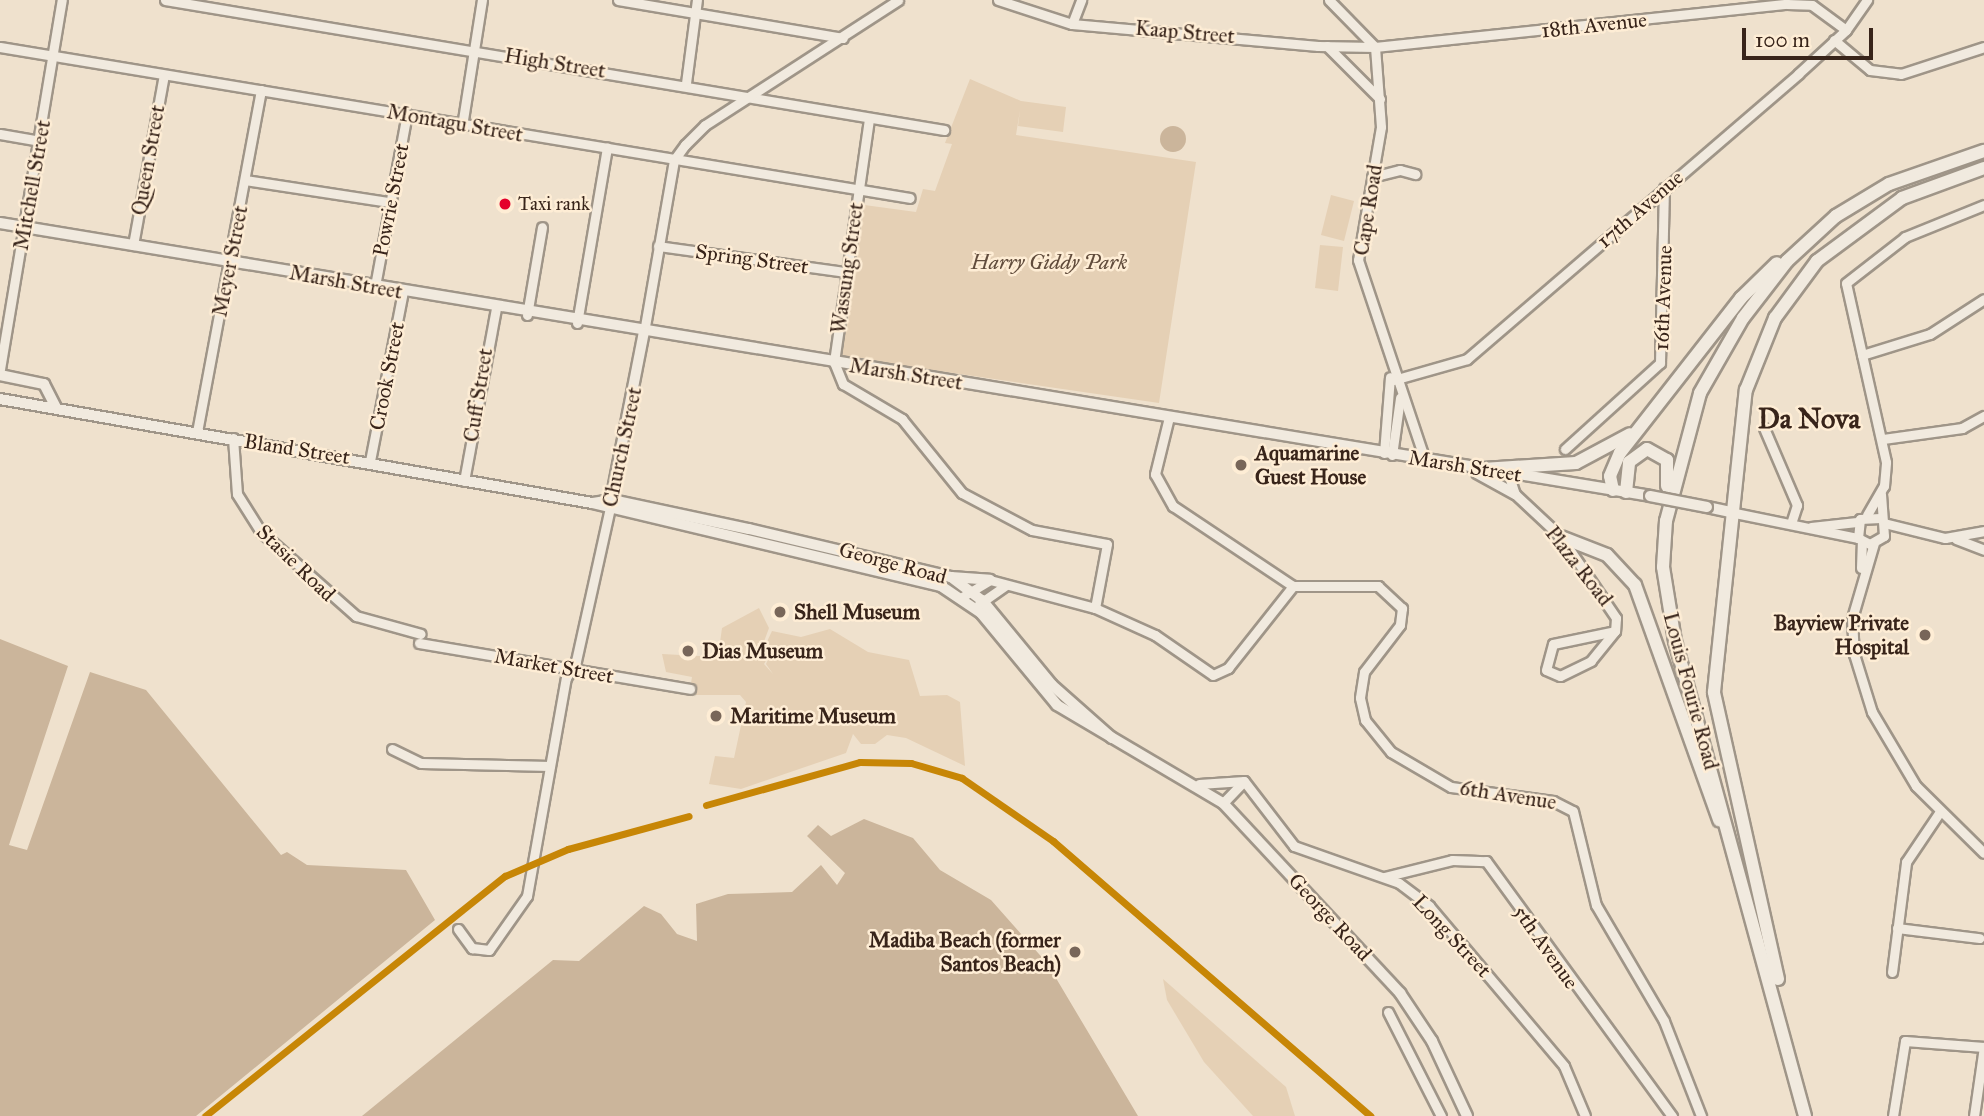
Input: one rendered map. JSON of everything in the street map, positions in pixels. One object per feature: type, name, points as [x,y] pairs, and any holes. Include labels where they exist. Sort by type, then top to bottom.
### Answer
[{"type":"main road","name":"Louis Fourie Road","points":[[1772,280],[1836,216],[1916,172],[1984,153]]},
{"type":"main road","name":"Louis Fourie Road","points":[[1808,1116],[1667,605],[1665,521],[1700,393],[1772,280],[1808,244],[1864,203],[1917,176],[1984,153]]},
{"type":"main road","points":[[1808,1116],[1718,728],[1714,664],[1730,512],[1751,371],[1796,286],[1865,219],[1902,198],[1984,168]]},
{"type":"main road","points":[[1619,491],[1612,466],[1741,298],[1796,243],[1836,216]]},
{"type":"main road","points":[[1483,469],[1576,463],[1645,424]]},
{"type":"main road","points":[[1619,491],[1633,456],[1659,450],[1668,473],[1665,521]]},
{"type":"main road","points":[[1561,537],[1607,555],[1635,585],[1741,872]]},
{"type":"street","name":"Mitchell Street","points":[[0,369],[5,313],[25,227],[62,0]]},
{"type":"street","name":"High Street","points":[[165,0],[686,83],[869,119],[944,130]]},
{"type":"street","points":[[462,126],[482,0]]},
{"type":"street","points":[[618,0],[843,38]]},
{"type":"street","points":[[686,83],[696,0]]},
{"type":"street","name":"Church Street","points":[[458,929],[472,948],[489,950],[516,920],[532,879],[550,766],[610,506],[674,160],[694,135],[750,95],[843,38],[898,0]]},
{"type":"street","name":"Kaap Street","points":[[998,0],[1072,24],[1327,46],[1375,47]]},
{"type":"street","points":[[1072,24],[1081,0]]},
{"type":"street","points":[[1329,0],[1375,47]]},
{"type":"street","name":"17th Avenue","points":[[1394,380],[1462,363],[1846,30],[1867,0]]},
{"type":"street","name":"18th Avenue","points":[[1375,47],[1787,4],[1812,5],[1846,30]]},
{"type":"street","points":[[1834,40],[1870,71],[1900,74],[1984,47]]},
{"type":"street","points":[[1327,46],[1381,100]]},
{"type":"street","name":"Montagu Street","points":[[0,47],[407,114],[462,126],[910,198]]},
{"type":"street","name":"Cape Road","points":[[1375,47],[1381,100],[1372,177],[1358,255],[1394,380],[1425,460]]},
{"type":"street","name":"Queen Street","points":[[133,245],[164,75]]},
{"type":"street","points":[[778,78],[780,101]]},
{"type":"street","name":"Meyer Street","points":[[197,432],[261,90]]},
{"type":"street","name":"Powrie Street","points":[[375,286],[407,114]]},
{"type":"street","name":"Wassung Street","points":[[869,119],[834,362],[843,384],[914,430],[962,493],[1017,524],[1102,541],[1108,549],[1095,608]]},
{"type":"street","points":[[0,134],[40,141]]},
{"type":"street","points":[[577,323],[590,233],[607,148]]},
{"type":"street","points":[[1372,177],[1400,170],[1415,174]]},
{"type":"street","points":[[245,180],[389,202]]},
{"type":"street","name":"16th Avenue","points":[[1564,449],[1660,363],[1664,188]]},
{"type":"street","points":[[1860,577],[1878,541],[1882,521],[1883,439],[1845,289],[1850,277],[1905,237],[1984,205]]},
{"type":"street","name":"Marsh Street","points":[[0,223],[375,286],[527,315],[834,362],[1650,496],[1811,527],[1860,540],[1878,541]]},
{"type":"street","points":[[527,315],[542,228]]},
{"type":"street","name":"Spring Street","points":[[658,246],[845,272]]},
{"type":"street","name":"Crook Street","points":[[370,461],[403,292]]},
{"type":"street","points":[[1862,355],[1930,334],[1984,299]]},
{"type":"street","name":"Cuff Street","points":[[464,481],[496,309]]},
{"type":"street","points":[[0,375],[44,384],[56,408]]},
{"type":"street","points":[[1388,454],[1394,380]]},
{"type":"street","name":"Cape Road","points":[[1388,454],[1400,393]]},
{"type":"street","name":"Bland Street","points":[[0,399],[370,461],[464,481],[610,506]]},
{"type":"street","points":[[1883,439],[1962,428],[1984,416]]},
{"type":"street","points":[[951,577],[990,580],[1095,608],[1155,635],[1213,675],[1228,668],[1293,586],[1162,495],[1155,474],[1169,417]]},
{"type":"street","points":[[1763,428],[1797,505],[1791,524]]},
{"type":"street","name":"Stasie Road","points":[[233,438],[237,494],[261,532],[356,616],[420,638]]},
{"type":"street","points":[[1445,463],[1496,480],[1515,494]]},
{"type":"street","name":"Plaza Road","points":[[1508,473],[1515,494],[1561,537],[1614,609],[1615,631],[1574,671],[1560,676],[1546,670],[1553,644],[1615,631]]},
{"type":"street","points":[[1881,492],[1867,515],[1857,522],[1860,577],[1852,618],[1858,671],[1899,763],[1940,813],[1984,853]]},
{"type":"street","name":"George Road","points":[[610,506],[951,577],[979,604],[1044,694],[1112,738],[1199,784],[1223,803],[1400,993],[1432,1041],[1467,1116]]},
{"type":"street","name":"George Road","points":[[610,506],[914,576],[965,593]]},
{"type":"street","points":[[1867,515],[1907,533],[1955,538],[1984,550]]},
{"type":"street","name":"Marsh Street","points":[[1811,527],[1857,522]]},
{"type":"street","points":[[1955,538],[1984,531]]},
{"type":"street","points":[[1878,541],[1907,533]]},
{"type":"street","points":[[965,593],[990,580]]},
{"type":"street","points":[[979,604],[1008,585]]},
{"type":"street","name":"6th Avenue","points":[[1293,586],[1378,586],[1402,608],[1400,625],[1364,672],[1360,698],[1365,720],[1391,752],[1451,787],[1553,801],[1573,811],[1596,905],[1664,1021],[1701,1116]]},
{"type":"street","name":"Market Street","points":[[420,638],[572,670],[690,689]]},
{"type":"street","points":[[392,749],[421,763],[550,766]]},
{"type":"street","points":[[1199,784],[1244,780]]},
{"type":"street","points":[[1223,803],[1244,780]]},
{"type":"street","name":"Long Street","points":[[1244,780],[1294,846],[1382,878],[1429,906],[1508,996],[1564,1066],[1585,1116]]},
{"type":"street","points":[[1892,972],[1906,862],[1940,813]]},
{"type":"street","name":"5th Avenue","points":[[1382,878],[1452,860],[1486,861],[1672,1116]]},
{"type":"street","points":[[1897,928],[1979,938]]},
{"type":"street","points":[[1388,1012],[1441,1116]]},
{"type":"street","points":[[1893,1116],[1905,1041],[1984,1047],[1974,1116]]},
{"type":"green space","name":"Harry Giddy Park","points":[[970,79],[1021,101],[1066,107],[1063,132],[1018,126],[1020,110],[1016,135],[1196,162],[1159,403],[837,356],[857,204],[916,212],[923,189],[935,191],[952,144],[945,143]]},
{"type":"green space","points":[[1331,195],[1354,201],[1344,241],[1321,235]]},
{"type":"green space","points":[[1320,245],[1343,247],[1338,291],[1315,288]]},
{"type":"green space","points":[[759,608],[769,628],[762,647],[768,657],[764,664],[773,674],[766,664],[770,655],[764,648],[772,631],[801,637],[830,629],[868,652],[909,660],[920,696],[947,695],[960,702],[965,766],[906,738],[887,735],[875,744],[861,744],[853,734],[846,753],[741,789],[709,784],[715,756],[734,758],[746,702],[740,695],[689,695],[692,677],[666,672],[662,654],[718,657],[722,628]]},
{"type":"green space","points":[[1163,979],[1286,1087],[1295,1116],[1253,1116],[1204,1062],[1167,1000]]},
{"type":"shaded area","points":[[1173,126],[1182,130],[1186,139],[1182,148],[1173,152],[1164,148],[1160,139],[1164,130]]},
{"type":"shaded area","points":[[0,639],[68,666],[9,845],[27,850],[90,672],[146,690],[281,855],[287,852],[307,865],[406,870],[435,920],[196,1116],[0,1116]]},
{"type":"shaded area","points":[[864,819],[913,838],[940,870],[991,900],[1047,963],[1138,1116],[362,1116],[553,960],[579,961],[644,906],[661,914],[677,934],[697,941],[696,904],[728,894],[792,892],[821,865],[837,885],[845,873],[807,836],[818,825],[831,836]]},
{"type":"transit line","points":[[706,805],[860,762],[911,763],[962,778],[1053,841],[1371,1116]]},
{"type":"transit line","points":[[205,1116],[505,876],[568,849],[689,816]]},
{"type":"place","name":"Taxi rank","points":[[505,204]]},
{"type":"place","name":"Aquamarine Guest House","points":[[1241,465]]},
{"type":"place","name":"Shell Museum","points":[[780,612]]},
{"type":"place","name":"Bayview Private Hospital","points":[[1925,635]]},
{"type":"place","name":"Dias Museum","points":[[688,651]]},
{"type":"place","name":"Maritime Museum","points":[[716,716]]},
{"type":"place","name":"Madiba Beach (former Santos Beach)","points":[[1075,952]]},
{"type":"district","name":"Da Nova","points":[[1809,419]]}]
